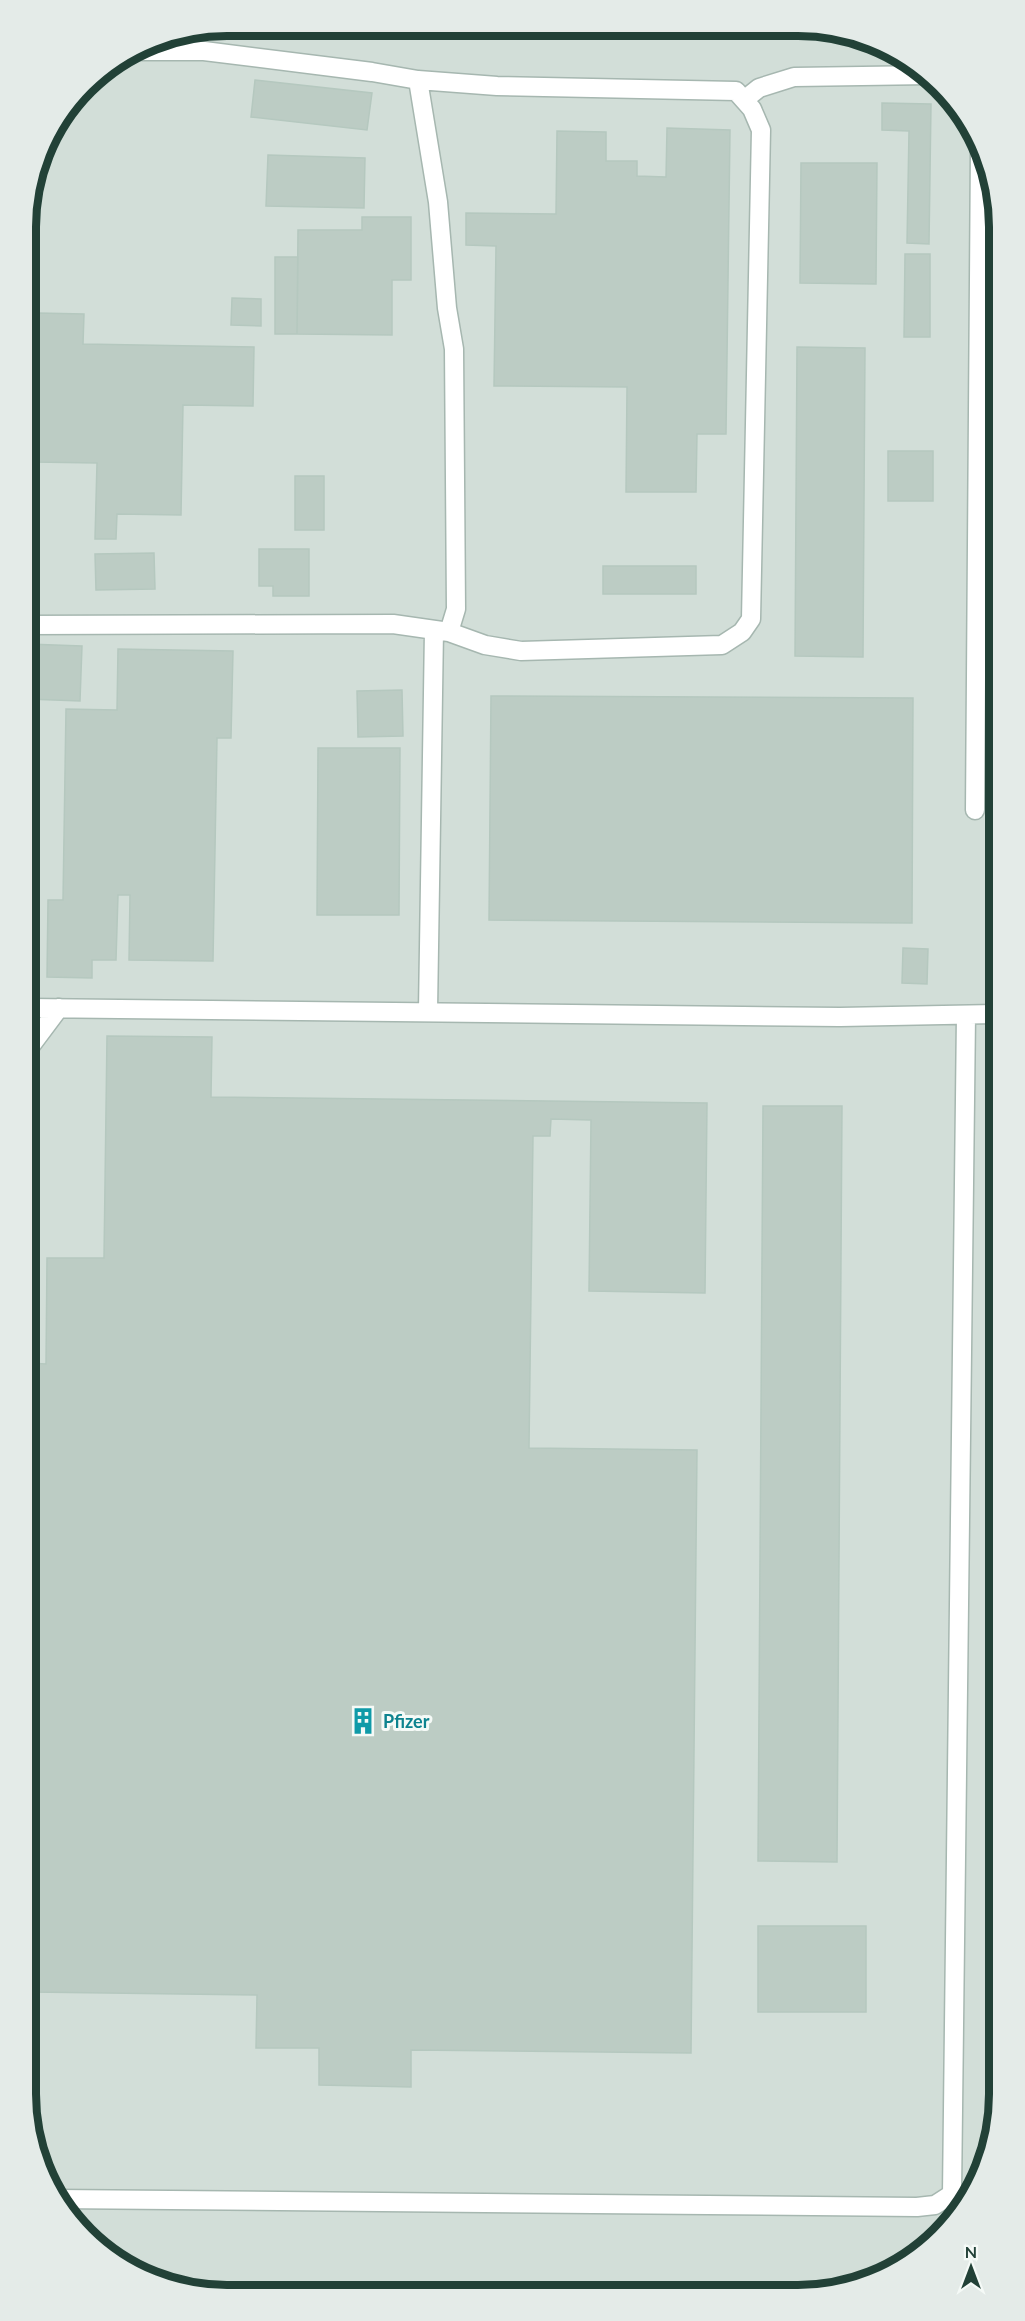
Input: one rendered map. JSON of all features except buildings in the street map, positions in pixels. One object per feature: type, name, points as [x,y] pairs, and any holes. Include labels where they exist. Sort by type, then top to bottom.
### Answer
[{"type":"lane","points":[[36,625],[393,624],[442,631],[485,645],[521,651],[722,645],[742,632],[751,619],[761,130],[752,109],[736,91],[497,87],[418,80],[204,51],[154,51]]},
{"type":"lane","points":[[744,100],[759,88],[794,77],[914,75]]},
{"type":"lane","points":[[418,80],[438,202],[447,308],[454,349],[456,609],[442,631],[428,1011]]},
{"type":"lane","points":[[975,810],[980,169]]},
{"type":"lane","points":[[36,1008],[840,1017],[989,1014]]},
{"type":"lane","points":[[36,1039],[59,1008]]},
{"type":"lane","points":[[68,2199],[916,2207],[935,2205],[952,2194],[966,1015]]},
{"type":"shaded area","points":[[214,36],[811,36],[836,40],[860,46],[883,56],[924,83],[950,111],[963,131],[983,177],[989,227],[989,2107],[979,2156],[969,2179],[950,2210],[933,2229],[904,2253],[848,2279],[798,2285],[214,2285],[189,2281],[165,2275],[142,2265],[111,2246],[92,2229],[75,2210],[62,2190],[42,2144],[36,2094],[36,214],[46,165],[51,154],[68,121],[92,92],[111,75],[142,56],[165,46]]},
{"type":"place","name":"Pfizer","points":[[363,1721]]}]
